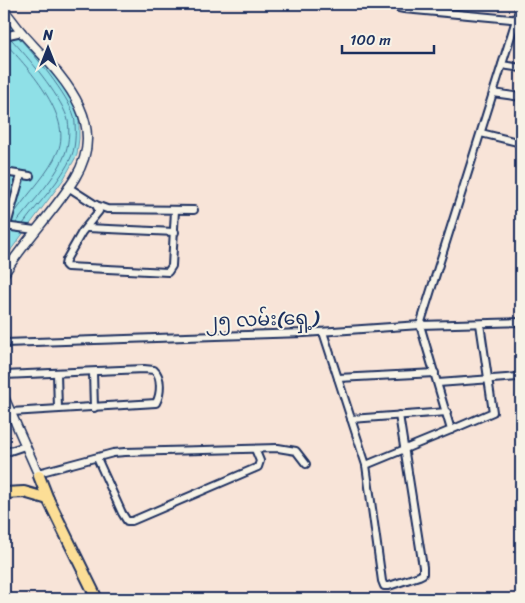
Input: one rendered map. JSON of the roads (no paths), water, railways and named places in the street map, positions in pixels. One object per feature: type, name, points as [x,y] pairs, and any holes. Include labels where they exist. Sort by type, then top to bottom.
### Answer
[{"type":"main road","points":[[24,492],[33,487],[39,475]]},
{"type":"main road","points":[[39,475],[48,499],[97,599]]},
{"type":"main road","points":[[4,493],[24,492],[48,499]]},
{"type":"street","points":[[399,4],[399,8],[404,9],[518,20]]},
{"type":"street","points":[[451,430],[420,326],[493,93],[518,20],[521,4]]},
{"type":"street","points":[[4,10],[64,79],[77,97],[84,114],[86,151],[81,166],[68,187],[4,274]]},
{"type":"street","points":[[4,36],[22,32]]},
{"type":"street","points":[[502,65],[521,68]]},
{"type":"street","points":[[493,93],[521,97]]},
{"type":"street","points":[[481,133],[521,143]]},
{"type":"street","points":[[4,172],[30,176]]},
{"type":"street","points":[[22,175],[6,225],[35,230]]},
{"type":"street","points":[[68,187],[96,205],[107,209],[194,210]]},
{"type":"street","points":[[96,205],[99,211],[66,260],[65,265],[67,268],[168,272],[172,266],[175,210]]},
{"type":"street","points":[[87,228],[175,232]]},
{"type":"street","name":"၂၅ လမ်း(ရှေ့)","points":[[4,343],[323,332],[521,322]]},
{"type":"street","points":[[366,465],[492,414],[480,324]]},
{"type":"street","points":[[323,332],[366,465],[384,586],[423,574],[406,450],[399,415]]},
{"type":"street","points":[[4,375],[154,370],[160,380],[159,397],[156,403],[94,408],[8,410]]},
{"type":"street","points":[[93,372],[94,408]]},
{"type":"street","points":[[57,373],[58,409]]},
{"type":"street","points":[[338,378],[435,373]]},
{"type":"street","points":[[438,383],[518,377]]},
{"type":"street","points":[[4,397],[8,410],[39,475],[125,452],[278,448],[296,451],[306,464]]},
{"type":"street","points":[[352,419],[447,412]]},
{"type":"street","points":[[4,453],[26,446]]},
{"type":"street","points":[[97,458],[122,512],[127,521],[132,521],[258,467],[260,460],[255,449]]},
{"type":"water","points":[[4,15],[56,76],[79,114],[79,138],[77,155],[63,180],[4,259]]}]
